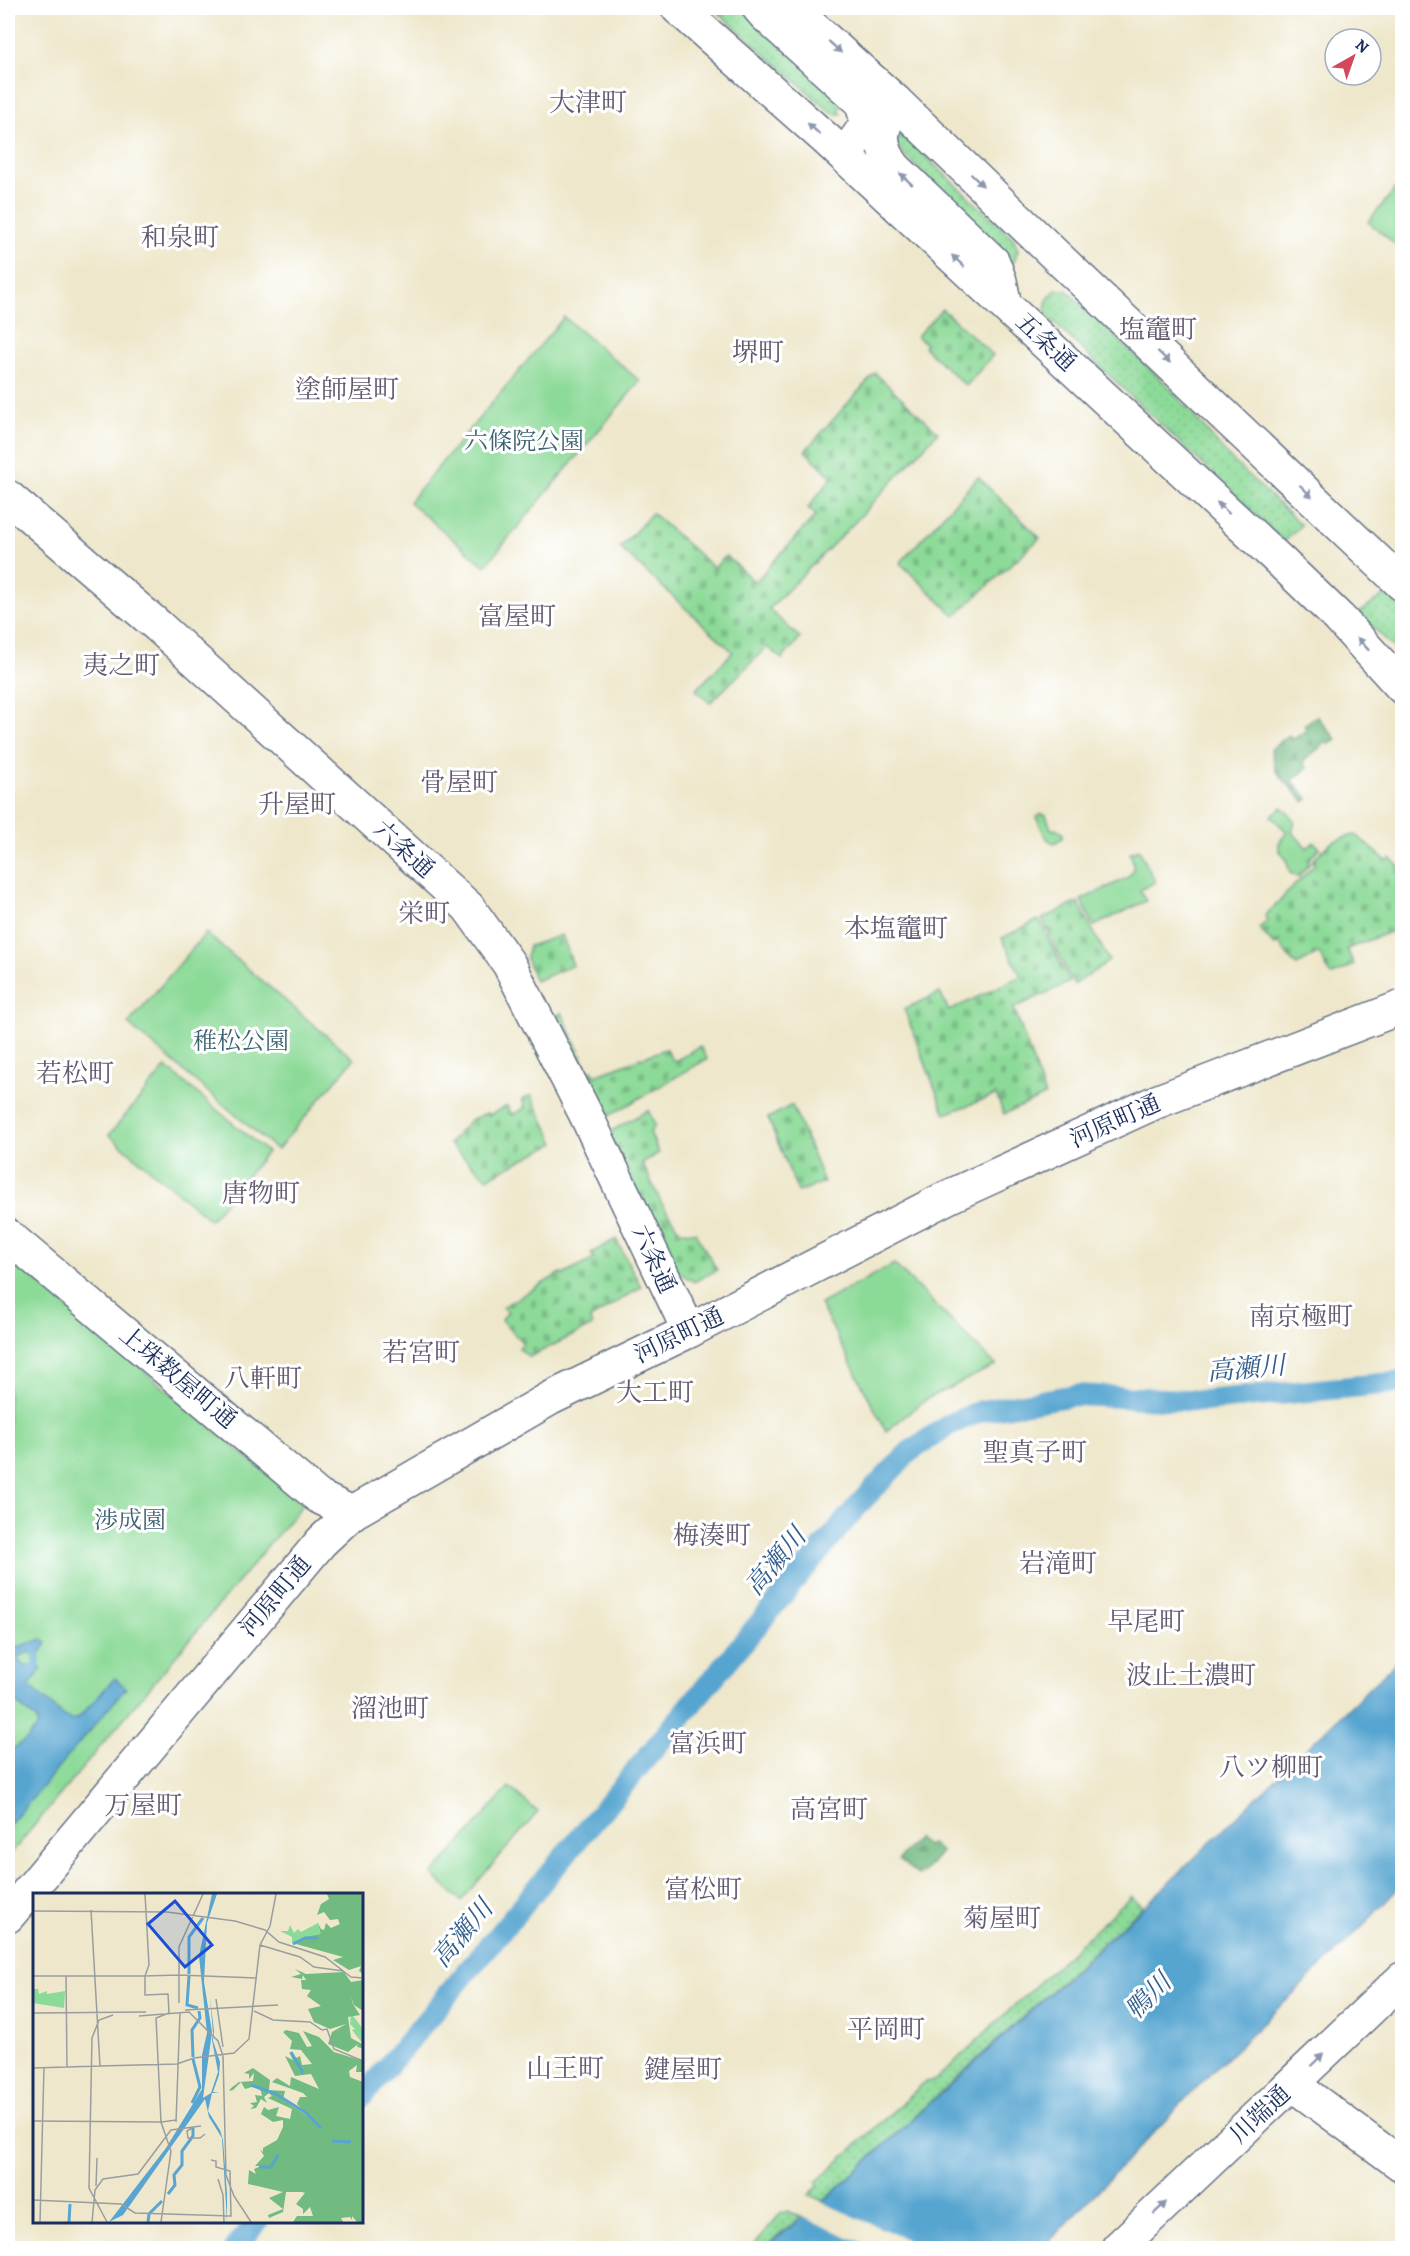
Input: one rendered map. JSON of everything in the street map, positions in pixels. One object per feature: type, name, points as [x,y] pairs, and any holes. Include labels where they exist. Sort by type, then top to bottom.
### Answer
[{"type":"main road","name":"五条通","points":[[678,8],[1004,303],[1313,592],[1402,687]]},
{"type":"main road","points":[[759,8],[861,102],[867,120],[844,157]]},
{"type":"main road","points":[[791,8],[896,101],[1402,584]]},
{"type":"main road","points":[[896,101],[882,134],[882,144],[887,157],[895,168],[993,262],[1000,281],[1004,303]]},
{"type":"main road","name":"六条通","points":[[8,497],[158,626],[468,908],[509,964],[585,1113],[689,1331]]},
{"type":"main road","name":"河原町通","points":[[8,1916],[321,1542],[352,1513],[551,1398],[689,1331],[948,1197],[1156,1102],[1402,1007]]},
{"type":"main road","name":"上珠数屋町通","points":[[8,1236],[319,1497],[352,1513]]},
{"type":"main road","name":"川端通","points":[[1118,2248],[1311,2098],[1402,1979]]},
{"type":"main road","name":"川端通","points":[[1150,2248],[1311,2098],[1402,2009]]},
{"type":"main road","points":[[1311,2098],[1402,2165]]},
{"type":"green space","points":[[713,8],[750,8],[844,104],[838,110],[841,114],[833,114]]},
{"type":"green space","points":[[901,136],[1014,239],[1018,250],[1014,262],[1010,264],[893,143]]},
{"type":"green space","points":[[1402,181],[1402,250],[1368,222]]},
{"type":"green space","points":[[1056,290],[1066,290],[1169,387],[1229,457],[1301,525],[1284,542],[1046,315],[1047,301]]},
{"type":"green space","points":[[942,309],[993,355],[966,386],[924,347],[926,344],[917,336]]},
{"type":"green space","name":"六條院公園","points":[[564,317],[640,381],[485,566],[409,502]]},
{"type":"green space","points":[[875,373],[938,432],[855,522],[769,609],[800,638],[782,659],[767,647],[710,703],[696,690],[733,652],[620,548],[652,513],[714,568],[726,556],[755,582],[816,515],[808,508],[832,477],[805,451]]},
{"type":"green space","points":[[978,477],[1040,538],[955,616],[900,563]]},
{"type":"green space","points":[[1387,593],[1402,609],[1402,656],[1359,613]]},
{"type":"green space","points":[[1317,716],[1336,739],[1329,745],[1326,742],[1303,762],[1307,768],[1292,781],[1308,799],[1304,802],[1276,771],[1271,749],[1289,735],[1292,740],[1307,730],[1304,725]]},
{"type":"green space","points":[[1282,807],[1295,821],[1292,832],[1307,848],[1314,842],[1320,848],[1308,860],[1310,863],[1298,877],[1290,873],[1286,859],[1279,850],[1279,843],[1287,832],[1271,816]]},
{"type":"green space","points":[[1041,814],[1046,815],[1051,829],[1060,830],[1063,834],[1062,838],[1055,843],[1048,840],[1043,833],[1037,817]]},
{"type":"green space","points":[[1356,835],[1387,861],[1390,858],[1402,869],[1402,927],[1347,949],[1354,965],[1331,976],[1319,953],[1297,965],[1279,943],[1274,945],[1259,928],[1267,921],[1265,916],[1315,864],[1312,861],[1322,850],[1341,838]]},
{"type":"green space","points":[[1139,849],[1155,882],[1140,890],[1146,901],[1094,926],[1081,900],[1127,878],[1133,871],[1130,853]]},
{"type":"green space","points":[[1078,902],[1109,961],[1074,985],[1042,919]]},
{"type":"green space","points":[[1038,920],[1070,982],[1014,1008],[1045,1096],[1004,1114],[996,1095],[945,1114],[904,1009],[940,993],[949,1011],[1021,976],[1002,938]]},
{"type":"green space","name":"稚松公園","points":[[206,933],[354,1059],[277,1150],[128,1024]]},
{"type":"green space","points":[[562,935],[573,965],[535,981],[526,958],[529,946]]},
{"type":"green space","points":[[562,1013],[588,1071],[592,1070],[595,1075],[666,1049],[672,1060],[677,1060],[700,1046],[707,1059],[609,1116],[600,1113],[551,1017]]},
{"type":"green space","points":[[166,1067],[267,1152],[210,1220],[109,1135]]},
{"type":"green space","points":[[531,1095],[555,1143],[487,1178],[449,1144],[470,1120],[487,1113],[489,1115],[507,1106],[512,1115],[525,1108],[522,1100]]},
{"type":"green space","points":[[792,1105],[824,1182],[798,1192],[768,1118]]},
{"type":"green space","points":[[648,1110],[655,1125],[650,1133],[659,1153],[642,1163],[662,1204],[680,1231],[695,1232],[717,1270],[694,1282],[678,1272],[610,1137],[613,1130]]},
{"type":"green space","points":[[616,1239],[641,1287],[590,1319],[592,1326],[529,1357],[519,1348],[523,1343],[501,1320],[508,1312],[502,1307],[561,1273],[563,1275],[594,1259],[591,1253]]},
{"type":"green space","name":"渉成園","points":[[8,1257],[303,1504],[8,1857]]},
{"type":"green space","points":[[894,1264],[996,1365],[927,1399],[886,1431],[820,1304]]},
{"type":"green space","points":[[509,1787],[538,1812],[461,1901],[432,1875]]},
{"type":"green space","points":[[917,1838],[928,1846],[931,1844],[941,1852],[923,1873],[918,1875],[899,1860]]},
{"type":"green space","points":[[1131,1896],[1143,1906],[823,2201],[809,2195],[819,2185],[816,2182],[925,2082],[935,2080]]},
{"type":"green space","points":[[787,2211],[801,2217],[763,2248],[748,2248],[752,2247],[780,2214]]},
{"type":"water","points":[[43,1639],[47,1643],[40,1654],[37,1656],[29,1652],[16,1658],[24,1666],[37,1665],[42,1669],[29,1686],[65,1717],[71,1720],[78,1718],[115,1678],[126,1688],[8,1827],[8,1752],[27,1739],[38,1726],[36,1719],[8,1697],[8,1643],[14,1648]]},
{"type":"water","name":"鴨川","points":[[1402,1656],[1402,1884],[1362,1927],[1203,2081],[1043,2248],[765,2248],[824,2201],[1144,1907]]},
{"type":"pier","points":[[819,2201],[926,2248],[874,2248],[801,2216]]},
{"type":"waterway","name":"高瀬川","points":[[363,2096],[860,1503],[909,1452],[950,1424],[981,1411],[1076,1395],[1205,1401],[1402,1382]]},
{"type":"waterway","points":[[37,1656],[37,1665]]},
{"type":"waterway","name":"高瀬川","points":[[235,2248],[256,2223]]},
{"type":"district","name":"大津町","points":[[588,102]]},
{"type":"district","name":"和泉町","points":[[180,237]]},
{"type":"district","name":"塩竈町","points":[[1158,329]]},
{"type":"district","name":"堺町","points":[[758,352]]},
{"type":"district","name":"塗師屋町","points":[[347,389]]},
{"type":"district","name":"富屋町","points":[[517,616]]},
{"type":"district","name":"夷之町","points":[[121,665]]},
{"type":"district","name":"骨屋町","points":[[459,782]]},
{"type":"district","name":"升屋町","points":[[297,804]]},
{"type":"district","name":"栄町","points":[[424,913]]},
{"type":"district","name":"本塩竈町","points":[[896,928]]},
{"type":"district","name":"若松町","points":[[75,1073]]},
{"type":"district","name":"唐物町","points":[[261,1193]]},
{"type":"district","name":"南京極町","points":[[1301,1316]]},
{"type":"district","name":"若宮町","points":[[421,1352]]},
{"type":"district","name":"八軒町","points":[[263,1378]]},
{"type":"district","name":"大工町","points":[[655,1392]]},
{"type":"district","name":"聖真子町","points":[[1035,1452]]},
{"type":"district","name":"梅湊町","points":[[712,1535]]},
{"type":"district","name":"岩滝町","points":[[1058,1563]]},
{"type":"district","name":"早尾町","points":[[1146,1621]]},
{"type":"district","name":"波止土濃町","points":[[1191,1675]]},
{"type":"district","name":"溜池町","points":[[390,1708]]},
{"type":"district","name":"富浜町","points":[[708,1743]]},
{"type":"district","name":"八ツ柳町","points":[[1271,1767]]},
{"type":"district","name":"万屋町","points":[[143,1805]]},
{"type":"district","name":"高宮町","points":[[829,1809]]},
{"type":"district","name":"富松町","points":[[703,1889]]},
{"type":"district","name":"菊屋町","points":[[1002,1918]]},
{"type":"district","name":"平岡町","points":[[886,2029]]},
{"type":"district","name":"山王町","points":[[565,2068]]},
{"type":"district","name":"鍵屋町","points":[[683,2069]]}]
